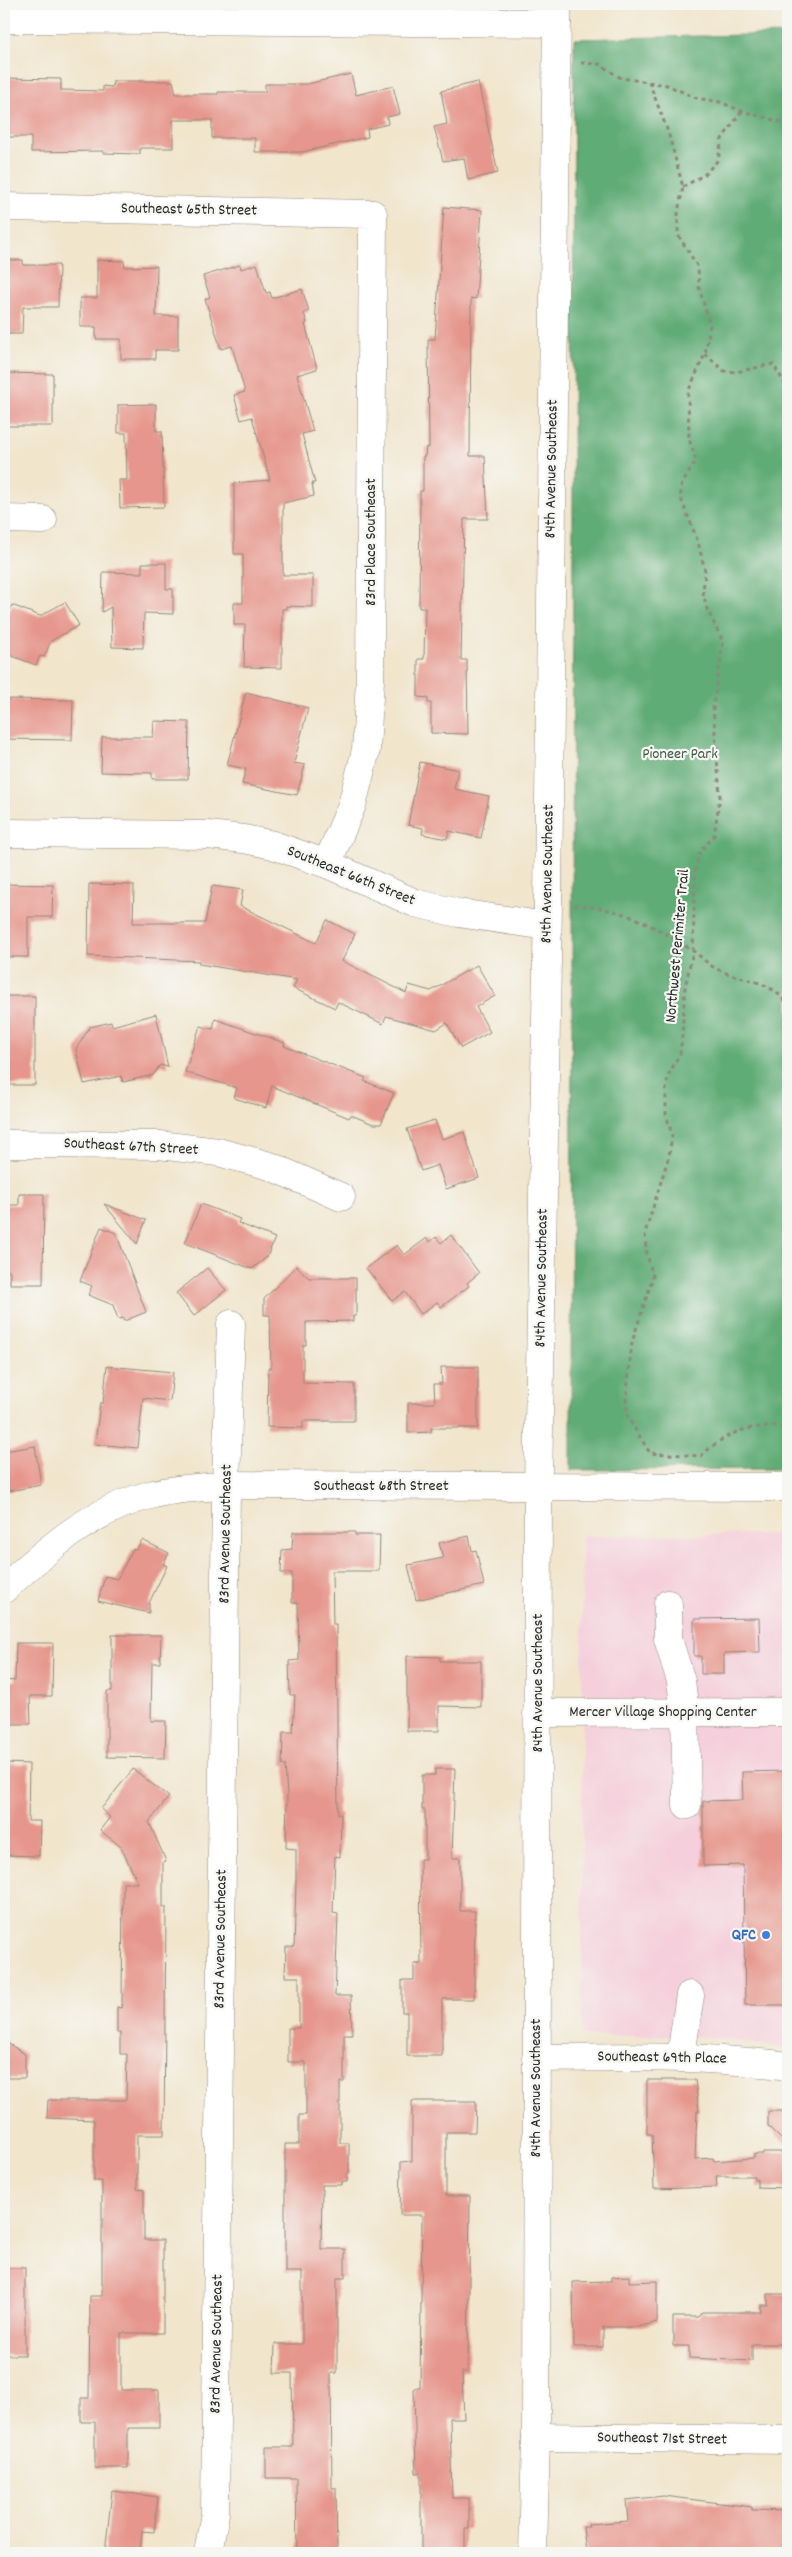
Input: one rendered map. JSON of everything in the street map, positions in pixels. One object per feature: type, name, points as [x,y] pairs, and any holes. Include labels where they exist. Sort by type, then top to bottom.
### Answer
[{"type":"street","points":[[4,19],[557,14]]},
{"type":"street","name":"84th Avenue Southeast","points":[[533,2553],[536,2437],[538,1487],[548,914],[557,14]]},
{"type":"street","name":"Southeast 65th Street","points":[[4,207],[374,214]]},
{"type":"street","name":"83rd Place Southeast","points":[[327,864],[352,805],[366,750],[370,680],[374,214]]},
{"type":"street","points":[[4,519],[44,520]]},
{"type":"street","name":"Southeast 66th Street","points":[[4,833],[208,835],[273,845],[327,864],[415,903],[458,913],[548,914]]},
{"type":"street","name":"Southeast 67th Street","points":[[4,1144],[159,1145],[218,1152],[270,1166],[340,1197]]},
{"type":"street","name":"83rd Avenue Southeast","points":[[208,2553],[215,2513],[226,1485],[231,1324]]},
{"type":"street","name":"Southeast 68th Street","points":[[4,1589],[34,1561],[93,1517],[128,1502],[156,1494],[226,1485],[788,1487]]},
{"type":"street","points":[[668,1604],[668,1639],[682,1681],[685,1712],[687,1805]]},
{"type":"street","name":"Mercer Village Shopping Center","points":[[537,1713],[788,1712]]},
{"type":"street","points":[[681,2056],[690,1995]]},
{"type":"street","name":"Southeast 69th Place","points":[[536,2058],[681,2056],[737,2059],[788,2066]]},
{"type":"street","name":"Southeast 71st Street","points":[[536,2437],[788,2440]]},
{"type":"path","points":[[556,62],[599,64],[621,78],[667,85],[696,98],[720,102],[742,111],[788,124]]},
{"type":"path","name":"Northwest Perimiter Trail","points":[[649,82],[668,132],[683,187],[678,212],[678,236],[698,268],[699,287],[710,326],[705,354],[688,392],[689,439],[696,460],[680,488],[682,501],[698,542],[704,571],[704,593],[707,609],[723,642],[712,706],[720,796],[714,836],[700,851],[696,872],[693,951],[685,987],[680,1053],[668,1076],[666,1090],[666,1114],[672,1136],[669,1156],[645,1233],[646,1250],[653,1277],[632,1342],[626,1399],[628,1418],[650,1453],[701,1456],[713,1444],[749,1427],[778,1424],[788,1428]]},
{"type":"path","points":[[683,187],[705,174],[718,160],[722,139],[742,111]]},
{"type":"path","points":[[705,354],[724,371],[736,372],[773,364],[788,389]]},
{"type":"path","points":[[548,914],[592,907],[646,921],[693,951],[715,968],[778,991],[788,1005]]},
{"type":"shaded area","points":[[788,1534],[788,2049],[699,2036],[582,2036],[582,1536]]},
{"type":"green space","name":"Pioneer Park","points":[[788,34],[788,1469],[571,1470],[574,39]]},
{"type":"building","points":[[351,74],[356,95],[393,86],[400,114],[387,117],[388,124],[367,129],[368,137],[302,152],[255,152],[255,138],[212,138],[212,120],[173,120],[173,148],[140,148],[140,154],[103,153],[103,151],[31,152],[31,137],[4,137],[4,78],[61,79],[61,90],[103,91],[103,86],[112,87],[113,81],[173,81],[176,94],[218,94],[218,92],[265,92],[265,84],[307,84]]},
{"type":"building","points":[[478,82],[498,173],[468,180],[464,158],[443,161],[434,127],[447,124],[441,91]]},
{"type":"building","points":[[444,207],[482,210],[476,299],[471,298],[470,456],[485,456],[488,519],[464,519],[461,660],[467,660],[468,734],[431,733],[431,703],[428,703],[428,698],[418,697],[418,659],[424,659],[425,608],[419,608],[420,491],[423,491],[423,456],[425,456],[426,447],[429,448],[428,339],[435,339]]},
{"type":"building","points":[[4,260],[23,260],[23,265],[59,265],[58,307],[23,307],[22,334],[4,334]]},
{"type":"building","points":[[97,260],[124,261],[125,267],[157,266],[156,316],[178,316],[178,350],[155,350],[155,359],[121,359],[121,339],[96,339],[96,327],[80,327],[80,298],[97,298]]},
{"type":"building","points":[[257,264],[266,293],[270,292],[272,298],[302,289],[309,311],[304,313],[307,323],[305,324],[317,369],[297,375],[313,431],[302,434],[315,483],[312,483],[314,496],[283,503],[283,575],[313,575],[313,607],[286,606],[286,609],[282,609],[282,668],[244,667],[245,625],[234,625],[234,603],[243,603],[243,554],[234,554],[234,483],[270,480],[252,417],[241,420],[234,395],[245,392],[232,346],[221,349],[205,299],[210,297],[203,276],[240,265],[241,269]]},
{"type":"building","points":[[4,373],[53,374],[53,426],[4,426]]},
{"type":"building","points":[[156,404],[156,431],[162,431],[164,507],[120,508],[119,480],[127,480],[126,433],[118,433],[118,405]]},
{"type":"building","points":[[142,563],[166,563],[166,589],[173,589],[173,614],[144,613],[143,648],[112,647],[111,607],[102,612],[103,572],[142,573]]},
{"type":"building","points":[[65,602],[79,625],[51,641],[44,657],[40,656],[36,665],[4,653],[4,608],[10,610],[12,605],[40,616]]},
{"type":"building","points":[[246,692],[308,708],[294,763],[305,765],[297,795],[242,784],[246,769],[227,765]]},
{"type":"building","points":[[4,699],[73,700],[72,740],[4,739]]},
{"type":"building","points":[[154,721],[189,722],[188,779],[152,779],[152,773],[101,772],[102,737],[153,737]]},
{"type":"building","points":[[420,762],[458,770],[454,789],[489,796],[481,838],[449,831],[447,839],[422,834],[423,828],[408,825]]},
{"type":"building","points":[[4,884],[53,885],[52,917],[28,917],[28,957],[4,957]]},
{"type":"building","points":[[89,884],[134,885],[133,923],[205,923],[212,886],[243,890],[240,906],[316,943],[327,920],[355,934],[342,961],[406,993],[409,985],[431,991],[477,965],[495,996],[476,1007],[490,1032],[461,1048],[447,1023],[436,1030],[386,1016],[383,1024],[338,1002],[335,1008],[293,988],[297,980],[199,964],[199,961],[88,956]]},
{"type":"building","points":[[4,996],[35,996],[35,1085],[4,1085]]},
{"type":"building","points":[[156,1014],[168,1067],[160,1065],[153,1075],[123,1082],[121,1076],[84,1084],[76,1049],[90,1027],[111,1022],[112,1026]]},
{"type":"building","points":[[215,1019],[285,1043],[284,1046],[366,1078],[364,1081],[394,1093],[381,1124],[373,1124],[351,1115],[349,1118],[272,1086],[266,1108],[234,1098],[237,1088],[185,1072],[200,1026],[213,1029]]},
{"type":"building","points":[[435,1120],[442,1139],[464,1132],[479,1178],[446,1189],[438,1165],[421,1171],[407,1129]]},
{"type":"building","points":[[19,1194],[44,1194],[43,1284],[10,1284],[10,1271],[4,1271],[4,1205],[19,1205]]},
{"type":"building","points":[[104,1204],[146,1220],[137,1244]]},
{"type":"building","points":[[201,1204],[240,1219],[238,1223],[275,1238],[267,1257],[252,1269],[185,1243]]},
{"type":"building","points":[[101,1227],[116,1233],[146,1312],[124,1321],[123,1318],[118,1319],[113,1305],[88,1295],[92,1286],[80,1281]]},
{"type":"building","points":[[451,1235],[479,1273],[467,1283],[469,1286],[441,1307],[437,1302],[421,1314],[405,1292],[392,1301],[366,1268],[397,1245],[404,1255],[427,1238],[430,1242],[436,1237],[441,1243]]},
{"type":"building","points":[[296,1266],[309,1278],[356,1278],[356,1316],[353,1316],[353,1321],[306,1322],[306,1345],[303,1345],[303,1383],[354,1384],[354,1421],[303,1421],[303,1428],[267,1427],[268,1368],[271,1368],[270,1315],[264,1315],[264,1299]]},
{"type":"building","points":[[207,1268],[226,1290],[194,1316],[176,1293]]},
{"type":"building","points":[[107,1366],[173,1372],[170,1401],[143,1398],[138,1448],[95,1444],[100,1403],[103,1403]]},
{"type":"building","points":[[441,1367],[478,1367],[478,1428],[431,1428],[431,1432],[408,1433],[408,1403],[435,1403],[434,1384],[442,1384]]},
{"type":"building","points":[[35,1446],[41,1485],[4,1492],[4,1451]]},
{"type":"building","points":[[293,1532],[355,1532],[355,1535],[380,1535],[379,1571],[332,1571],[333,1624],[336,1624],[338,1814],[341,1814],[340,1857],[335,1856],[333,1913],[338,1914],[335,1996],[351,1996],[352,2034],[344,2034],[344,2082],[340,2082],[340,2143],[349,2143],[349,2174],[347,2174],[347,2182],[342,2182],[342,2185],[322,2185],[321,2249],[345,2249],[345,2278],[337,2278],[337,2373],[331,2373],[332,2488],[336,2488],[337,2553],[297,2553],[296,2478],[266,2478],[266,2447],[293,2447],[292,2373],[274,2373],[275,2344],[302,2344],[302,2272],[285,2272],[285,2144],[299,2144],[299,2115],[306,2115],[306,2062],[288,2062],[288,2028],[299,2028],[299,1977],[285,1977],[286,1947],[294,1947],[296,1849],[286,1848],[287,1796],[285,1765],[282,1765],[283,1732],[293,1732],[295,1695],[290,1695],[289,1661],[299,1660],[298,1603],[292,1603],[292,1573],[281,1573],[282,1550],[292,1549]]},
{"type":"building","points":[[469,1536],[472,1551],[476,1550],[484,1585],[416,1600],[408,1565],[443,1558],[439,1543]]},
{"type":"building","points":[[142,1540],[169,1553],[163,1564],[167,1566],[149,1603],[149,1613],[98,1601],[105,1576],[117,1579],[133,1549],[136,1550]]},
{"type":"building","points":[[759,1618],[760,1652],[724,1653],[724,1674],[701,1674],[701,1656],[694,1656],[694,1619]]},
{"type":"building","points":[[112,1635],[161,1635],[160,1663],[152,1663],[151,1721],[166,1721],[165,1758],[107,1757],[107,1691],[112,1691]]},
{"type":"building","points":[[16,1643],[53,1643],[52,1696],[30,1696],[31,1724],[4,1724],[4,1680],[15,1681]]},
{"type":"building","points":[[407,1656],[440,1657],[440,1661],[481,1661],[481,1707],[439,1706],[439,1731],[407,1731]]},
{"type":"building","points":[[4,1763],[29,1764],[28,1821],[40,1821],[39,1856],[4,1855]]},
{"type":"building","points":[[133,1769],[169,1797],[149,1822],[166,1861],[163,1862],[163,1907],[166,1907],[164,2135],[137,2135],[137,2189],[144,2190],[144,2240],[163,2240],[163,2333],[121,2333],[121,2390],[159,2390],[159,2428],[128,2428],[128,2468],[95,2468],[95,2422],[81,2422],[81,2398],[89,2398],[90,2296],[102,2296],[102,2181],[94,2181],[94,2120],[47,2118],[48,2100],[126,2100],[127,2054],[120,2054],[120,2033],[117,2033],[117,2007],[121,2008],[122,2003],[123,1883],[138,1883],[121,1847],[100,1830],[110,1817],[101,1809]]},
{"type":"building","points":[[435,1769],[455,1769],[452,1858],[460,1858],[460,1911],[475,1911],[474,1999],[442,1999],[442,2056],[407,2056],[407,2012],[402,2012],[402,1980],[414,1980],[414,1964],[421,1964],[420,1859],[425,1859],[425,1810],[422,1810],[422,1775],[435,1775]]},
{"type":"building","name":"QFC","points":[[788,1771],[788,2005],[745,2005],[743,1865],[703,1866],[703,1801],[743,1800],[742,1772]]},
{"type":"building","points":[[4,2041],[25,2054],[25,2078],[4,2078]]},
{"type":"building","points":[[647,2080],[695,2080],[699,2111],[697,2111],[695,2159],[713,2158],[714,2161],[754,2158],[754,2154],[763,2154],[763,2152],[788,2152],[788,2188],[757,2187],[757,2179],[754,2179],[754,2176],[716,2176],[717,2187],[654,2189],[652,2134],[647,2134]]},
{"type":"building","points":[[412,2101],[476,2101],[475,2132],[446,2132],[446,2196],[470,2196],[468,2372],[462,2372],[464,2418],[450,2418],[452,2498],[469,2498],[469,2529],[465,2529],[465,2553],[421,2553],[421,2473],[416,2473],[414,2388],[420,2388],[422,2215],[400,2215],[401,2162],[412,2161]]},
{"type":"building","points":[[768,2111],[788,2111],[788,2146],[768,2126]]},
{"type":"building","points":[[4,2268],[25,2268],[25,2355],[4,2355]]},
{"type":"building","points":[[629,2276],[629,2282],[657,2281],[657,2322],[638,2327],[603,2327],[603,2347],[574,2347],[573,2282],[611,2281],[611,2277]]},
{"type":"building","points":[[768,2294],[788,2294],[788,2341],[786,2341],[786,2344],[752,2344],[752,2361],[689,2358],[689,2346],[673,2346],[673,2317],[698,2317],[702,2312],[761,2312],[761,2305],[768,2305]]},
{"type":"building","points":[[112,2491],[158,2497],[154,2532],[142,2531],[140,2553],[105,2553]]},
{"type":"building","points":[[664,2496],[752,2507],[752,2510],[788,2511],[788,2553],[586,2553],[583,2527],[589,2527],[588,2524],[628,2521],[626,2500]]},
{"type":"place","name":"QFC","points":[[766,1935]]}]
